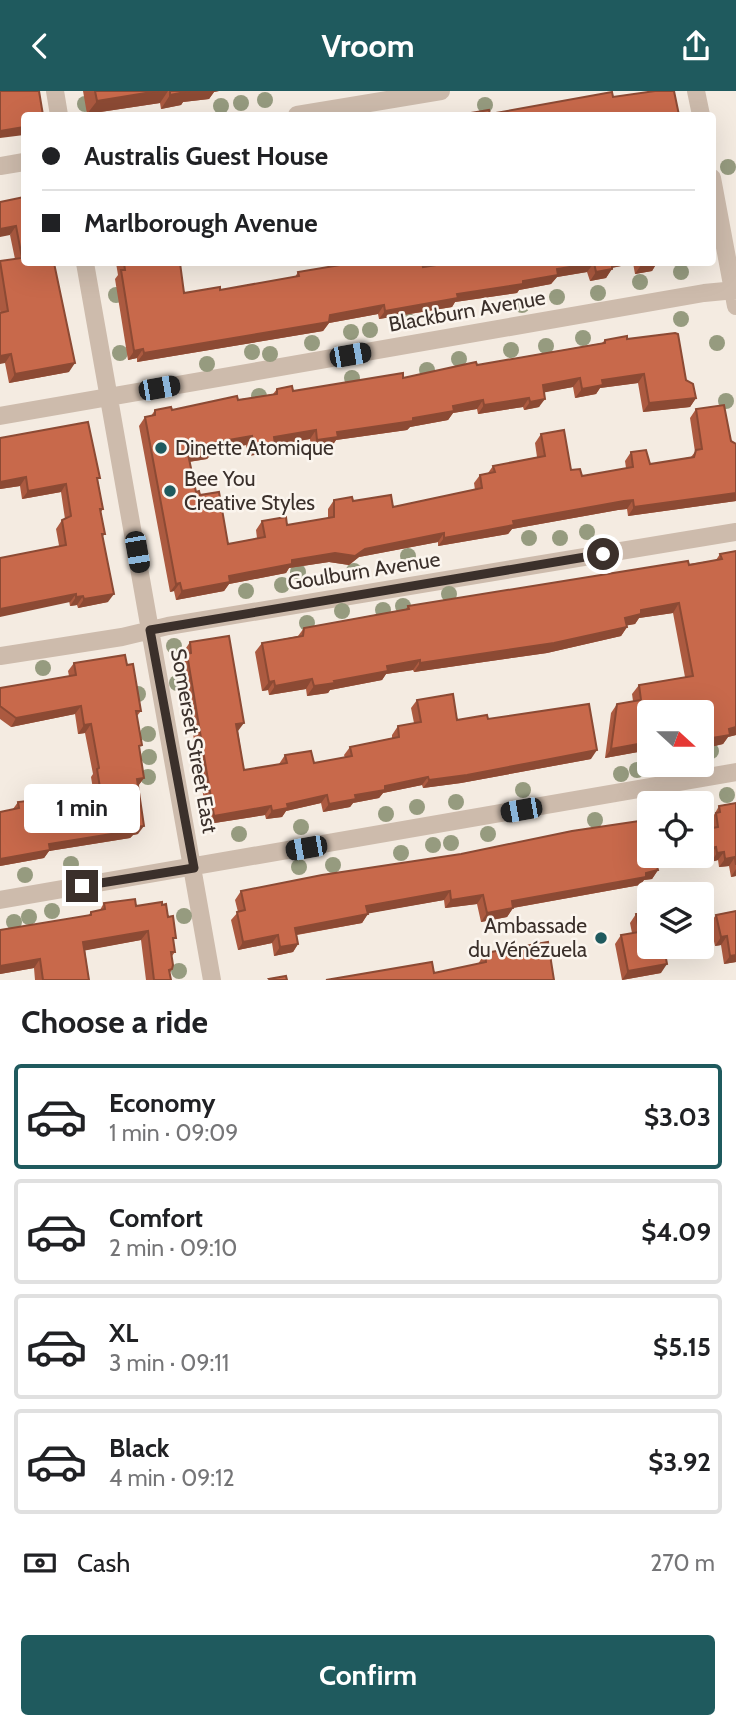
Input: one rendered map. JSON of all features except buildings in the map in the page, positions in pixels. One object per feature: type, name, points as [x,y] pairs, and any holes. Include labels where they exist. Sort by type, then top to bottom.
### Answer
[{"type":"street","points":[[55,91],[58,112]]},
{"type":"street","points":[[315,112],[441,91]]},
{"type":"street","points":[[696,91],[700,112]]},
{"type":"street","points":[[0,166],[21,162]]},
{"type":"street","points":[[716,198],[735,295]]},
{"type":"street","name":"Somerset Street East","points":[[86,266],[212,980]]},
{"type":"street","name":"Blackburn Avenue","points":[[0,416],[704,293],[735,295]]},
{"type":"street","name":"Goulburn Avenue","points":[[0,656],[736,532]]},
{"type":"street","points":[[0,900],[736,772]]},
{"type":"place","name":"Dinette Atomique","points":[[161,448]]},
{"type":"place","name":"Bee You Creative Styles","points":[[170,491]]},
{"type":"place","name":"Ambassade du Vénézuela","points":[[601,938]]},
{"type":"route","points":[[82,886],[194,868],[150,630],[603,554]]}]
